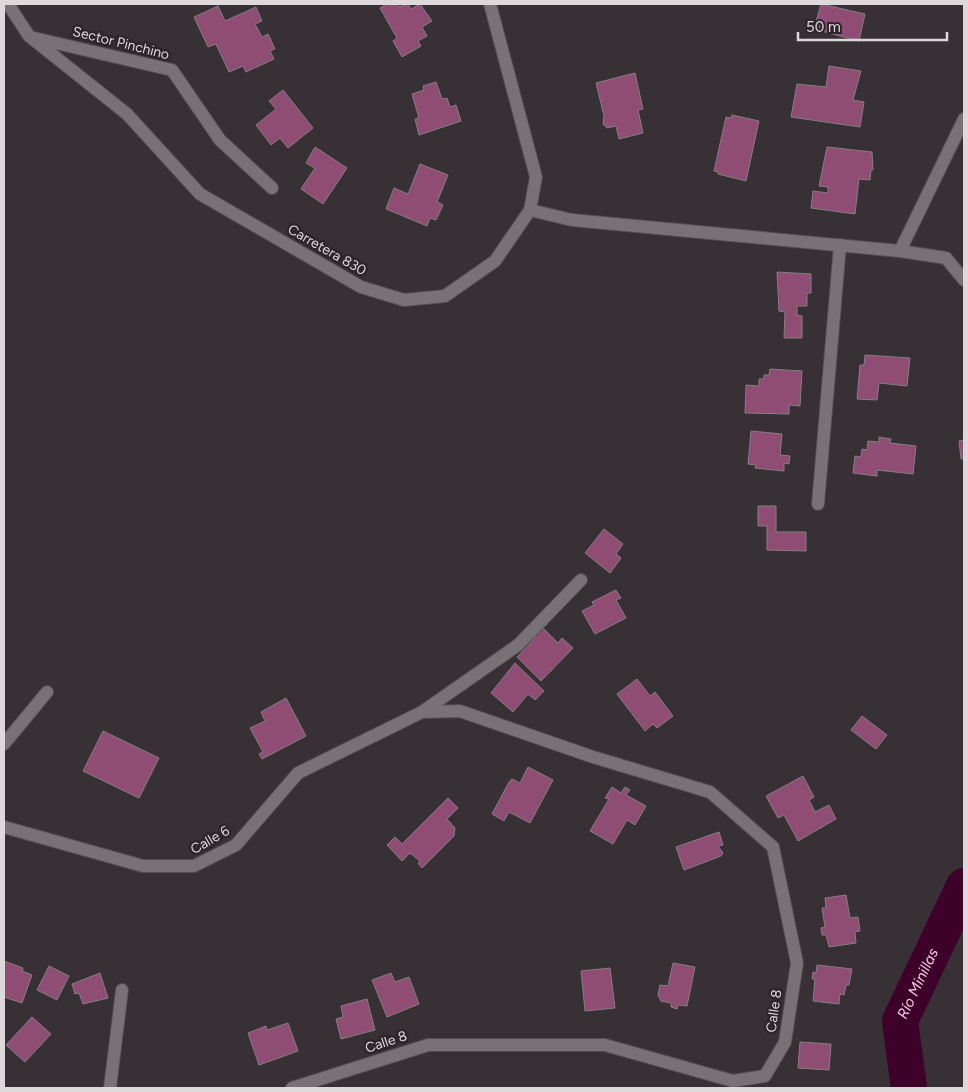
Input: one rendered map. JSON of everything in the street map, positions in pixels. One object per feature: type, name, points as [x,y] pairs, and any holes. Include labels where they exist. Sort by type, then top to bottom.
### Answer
[{"type":"street","name":"Carretera 830","points":[[8,4],[29,36],[127,114],[200,194],[361,287],[404,300],[446,296],[496,260],[530,210],[536,177],[490,4]]},
{"type":"street","name":"Sector Pinchino","points":[[29,36],[172,70],[220,140],[272,188]]},
{"type":"street","points":[[900,250],[964,119]]},
{"type":"street","points":[[530,210],[572,220],[900,250],[946,258],[964,280]]},
{"type":"street","points":[[818,504],[840,245]]},
{"type":"street","name":"Calle 6","points":[[4,827],[143,866],[194,866],[236,845],[298,772],[422,712],[518,645],[581,580]]},
{"type":"street","points":[[4,744],[47,692]]},
{"type":"street","name":"Calle 8","points":[[292,1088],[428,1045],[605,1045],[733,1081],[765,1076],[785,1042],[797,963],[774,847],[710,792],[593,757],[460,711],[422,712]]},
{"type":"street","points":[[110,1088],[122,990]]},
{"type":"building","points":[[387,4],[397,4],[399,7],[408,4],[411,9],[420,4],[432,21],[422,27],[427,36],[418,41],[421,46],[402,57],[393,41],[397,38],[380,8]]},
{"type":"building","points":[[821,4],[865,14],[859,41],[814,29]]},
{"type":"building","points":[[218,6],[225,21],[256,7],[262,21],[255,24],[262,37],[268,34],[275,49],[270,51],[274,59],[246,72],[243,66],[229,72],[216,44],[208,47],[194,17]]},
{"type":"building","points":[[829,66],[861,71],[853,100],[864,102],[860,127],[791,117],[797,84],[826,87]]},
{"type":"building","points":[[635,73],[643,109],[638,110],[643,133],[619,139],[616,126],[607,128],[603,124],[604,116],[596,83]]},
{"type":"building","points":[[436,82],[442,99],[447,98],[450,107],[456,105],[461,121],[419,135],[415,119],[419,118],[412,94],[424,90],[423,86]]},
{"type":"building","points":[[283,90],[313,128],[288,148],[280,138],[271,145],[256,125],[276,109],[269,101]]},
{"type":"building","points":[[732,115],[759,121],[746,181],[718,174],[718,172],[714,171],[726,117],[731,118]]},
{"type":"building","points":[[315,147],[347,168],[323,204],[301,189],[315,168],[306,163]]},
{"type":"building","points":[[827,147],[872,152],[873,170],[871,170],[870,180],[859,179],[855,214],[811,208],[813,191],[828,193],[828,187],[819,186]]},
{"type":"building","points":[[420,164],[448,175],[437,202],[443,205],[436,220],[430,218],[427,226],[386,209],[394,188],[408,194]]},
{"type":"building","points":[[777,272],[811,274],[811,293],[807,293],[807,306],[797,306],[797,315],[802,316],[802,338],[784,338],[785,312],[779,311]]},
{"type":"building","points":[[865,355],[910,358],[907,386],[879,383],[877,400],[857,399],[860,365],[864,365]]},
{"type":"building","points":[[770,369],[802,371],[800,406],[789,405],[789,414],[745,413],[746,385],[759,386],[759,379],[764,379],[764,375],[769,375]]},
{"type":"building","points":[[751,431],[782,434],[780,455],[790,456],[789,464],[784,463],[784,471],[755,468],[756,465],[748,464]]},
{"type":"building","points":[[879,437],[891,439],[890,443],[916,446],[913,474],[877,470],[877,476],[853,473],[855,456],[861,457],[862,449],[867,450],[868,441],[879,442]]},
{"type":"building","points":[[964,440],[964,459],[961,459],[959,441]]},
{"type":"building","points":[[758,506],[776,506],[776,532],[806,532],[806,551],[767,550],[767,526],[758,526]]},
{"type":"building","points":[[604,529],[623,544],[616,554],[621,558],[610,573],[585,553]]},
{"type":"building","points":[[616,590],[621,598],[616,600],[626,618],[595,634],[582,611],[594,605],[592,602]]},
{"type":"building","points":[[542,627],[558,643],[562,638],[573,648],[541,681],[517,657],[536,637],[534,635]]},
{"type":"building","points":[[515,663],[544,691],[535,700],[528,694],[513,712],[491,693]]},
{"type":"building","points":[[637,679],[650,696],[655,692],[673,716],[657,728],[653,724],[645,731],[617,694]]},
{"type":"building","points":[[286,698],[306,736],[262,759],[259,754],[263,752],[250,728],[265,721],[261,712]]},
{"type":"building","points":[[862,716],[887,735],[876,749],[851,730]]},
{"type":"building","points":[[103,731],[159,758],[139,798],[83,771]]},
{"type":"building","points":[[528,767],[553,780],[530,823],[509,812],[504,821],[492,814],[509,782],[512,779],[520,783]]},
{"type":"building","points":[[803,776],[814,797],[809,800],[815,812],[829,805],[836,819],[798,841],[784,815],[778,818],[766,796]]},
{"type":"building","points":[[612,787],[621,793],[625,787],[630,790],[626,795],[646,806],[635,825],[627,820],[613,844],[590,831],[609,799],[605,798]]},
{"type":"building","points":[[448,798],[458,808],[447,819],[455,828],[454,836],[422,868],[418,863],[420,861],[410,853],[402,861],[387,845],[395,837],[402,844]]},
{"type":"building","points":[[719,832],[723,845],[718,846],[723,853],[721,856],[684,870],[676,847]]},
{"type":"building","points":[[846,895],[850,918],[858,917],[860,931],[855,932],[856,943],[829,947],[826,935],[822,935],[821,928],[825,927],[822,908],[826,908],[825,898]]},
{"type":"building","points":[[4,961],[23,968],[22,971],[32,975],[22,1003],[4,997]]},
{"type":"building","points":[[673,963],[695,967],[687,1006],[678,1005],[677,1009],[671,1007],[671,1003],[661,1001],[658,995],[660,985],[668,986]]},
{"type":"building","points":[[817,965],[852,969],[849,985],[846,985],[844,995],[840,994],[839,1004],[813,1001],[815,979],[812,979],[813,972],[816,973]]},
{"type":"building","points":[[49,966],[69,976],[57,1000],[37,990]]},
{"type":"building","points":[[610,968],[615,1008],[585,1011],[581,971]]},
{"type":"building","points":[[100,973],[108,998],[83,1004],[79,993],[75,994],[72,984]]},
{"type":"building","points":[[391,973],[395,982],[409,977],[419,1004],[387,1017],[372,980]]},
{"type":"building","points":[[367,999],[375,1030],[341,1039],[336,1019],[343,1017],[341,1006]]},
{"type":"building","points":[[32,1017],[51,1034],[25,1062],[6,1045]]},
{"type":"building","points":[[288,1023],[298,1051],[259,1065],[248,1033],[266,1026],[267,1030]]},
{"type":"building","points":[[800,1042],[831,1044],[829,1070],[798,1068]]},
{"type":"waterway","name":"Río Minillas","points":[[909,1088],[900,1021],[964,886]]}]
